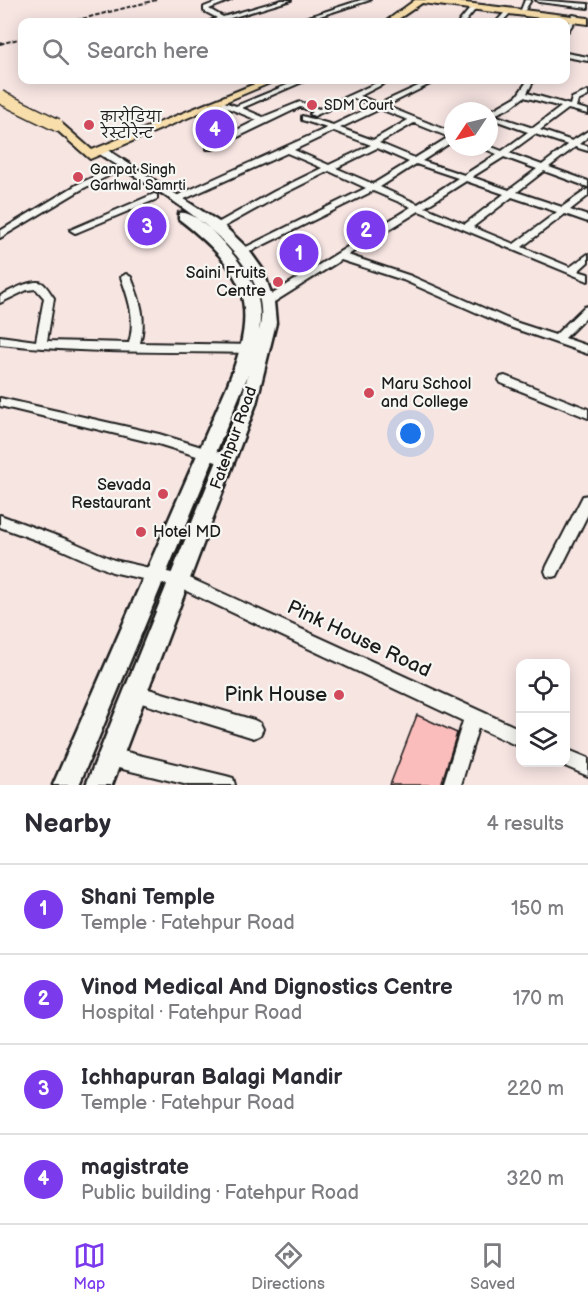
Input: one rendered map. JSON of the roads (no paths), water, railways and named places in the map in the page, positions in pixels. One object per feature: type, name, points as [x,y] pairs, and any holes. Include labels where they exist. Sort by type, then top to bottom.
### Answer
[{"type":"main road","points":[[389,18],[403,10],[412,0]]},
{"type":"main road","points":[[395,18],[420,0],[574,17]]},
{"type":"main road","points":[[442,0],[588,19]]},
{"type":"main road","points":[[92,151],[249,84]]},
{"type":"main road","points":[[92,151],[263,84]]},
{"type":"main road","points":[[0,96],[57,125],[92,151]]},
{"type":"street","points":[[220,18],[206,10],[207,7],[228,0]]},
{"type":"street","points":[[225,18],[288,0]]},
{"type":"street","points":[[310,18],[367,0]]},
{"type":"street","points":[[523,9],[528,0]]},
{"type":"street","points":[[539,0],[588,6]]},
{"type":"street","points":[[465,18],[475,6]]},
{"type":"street","points":[[503,18],[509,11]]},
{"type":"street","points":[[570,24],[574,17]]},
{"type":"street","points":[[570,56],[588,59]]},
{"type":"street","points":[[236,108],[294,84]]},
{"type":"street","points":[[380,84],[305,118],[414,161],[588,219]]},
{"type":"street","points":[[177,200],[426,84]]},
{"type":"street","points":[[498,110],[513,103],[529,84]]},
{"type":"street","points":[[273,93],[282,97]]},
{"type":"street","points":[[267,302],[503,154],[569,108],[575,100],[588,93]]},
{"type":"street","points":[[522,94],[588,112]]},
{"type":"street","points":[[0,101],[15,96]]},
{"type":"street","points":[[354,96],[444,133]]},
{"type":"street","points":[[291,100],[320,112]]},
{"type":"street","points":[[221,102],[263,120]]},
{"type":"street","points":[[210,147],[300,104]]},
{"type":"street","points":[[498,118],[588,148]]},
{"type":"street","points":[[217,227],[278,193],[331,168],[414,120]]},
{"type":"street","points":[[466,228],[588,133]]},
{"type":"street","points":[[243,252],[375,188],[444,143]]},
{"type":"street","points":[[287,150],[588,278]]},
{"type":"street","points":[[66,785],[157,575],[206,454],[256,349],[250,298],[231,257],[198,228],[114,171],[92,151]]},
{"type":"street","name":"Fatehpur Road","points":[[92,151],[177,200],[217,227],[243,252],[256,270],[267,302],[269,323],[256,349],[248,404],[99,785]]},
{"type":"street","points":[[498,152],[588,184]]},
{"type":"street","points":[[0,235],[81,186],[114,171]]},
{"type":"street","points":[[515,248],[588,192]]},
{"type":"street","points":[[75,230],[154,197]]},
{"type":"street","points":[[340,256],[407,278],[511,324],[588,350]]},
{"type":"street","points":[[572,271],[588,257]]},
{"type":"street","points":[[126,277],[139,310],[140,327],[133,347]]},
{"type":"street","points":[[0,300],[32,285],[38,285],[47,293],[49,298],[41,345]]},
{"type":"street","points":[[557,340],[588,309]]},
{"type":"street","points":[[0,340],[41,345],[256,349]]},
{"type":"street","points":[[505,380],[588,414]]},
{"type":"street","points":[[1,404],[159,439],[226,460]]},
{"type":"street","points":[[552,571],[588,500]]},
{"type":"street","name":"Pink House Road","points":[[0,521],[63,544],[112,566],[180,581],[516,736]]},
{"type":"street","points":[[135,693],[254,729]]},
{"type":"street","points":[[452,785],[473,717]]},
{"type":"street","points":[[110,757],[226,785]]},
{"type":"street","points":[[570,760],[588,767]]},
{"type":"railway","points":[[86,18],[156,0]]},
{"type":"railway","points":[[0,44],[18,39]]},
{"type":"place","name":"SDM Court","points":[[312,105]]},
{"type":"place","name":"कारोडिया रेस्टोरेन्ट","points":[[89,125]]},
{"type":"place","name":"magistrate","points":[[215,129]]},
{"type":"place","name":"Ganpat Singh Garhwal Samrti","points":[[78,177]]},
{"type":"place","name":"Ichhapuran Balagi Mandir","points":[[147,226]]},
{"type":"place","name":"Vinod Medical And Dignostics Centre","points":[[366,230]]},
{"type":"place","name":"Shani Temple","points":[[299,253]]},
{"type":"place","name":"Saini Fruits Centre","points":[[278,282]]},
{"type":"place","name":"Maru School and College","points":[[369,393]]},
{"type":"place","name":"Sevada Restaurant","points":[[163,494]]},
{"type":"place","name":"Hotel MD","points":[[141,532]]},
{"type":"place","name":"Pink House","points":[[339,695]]}]
